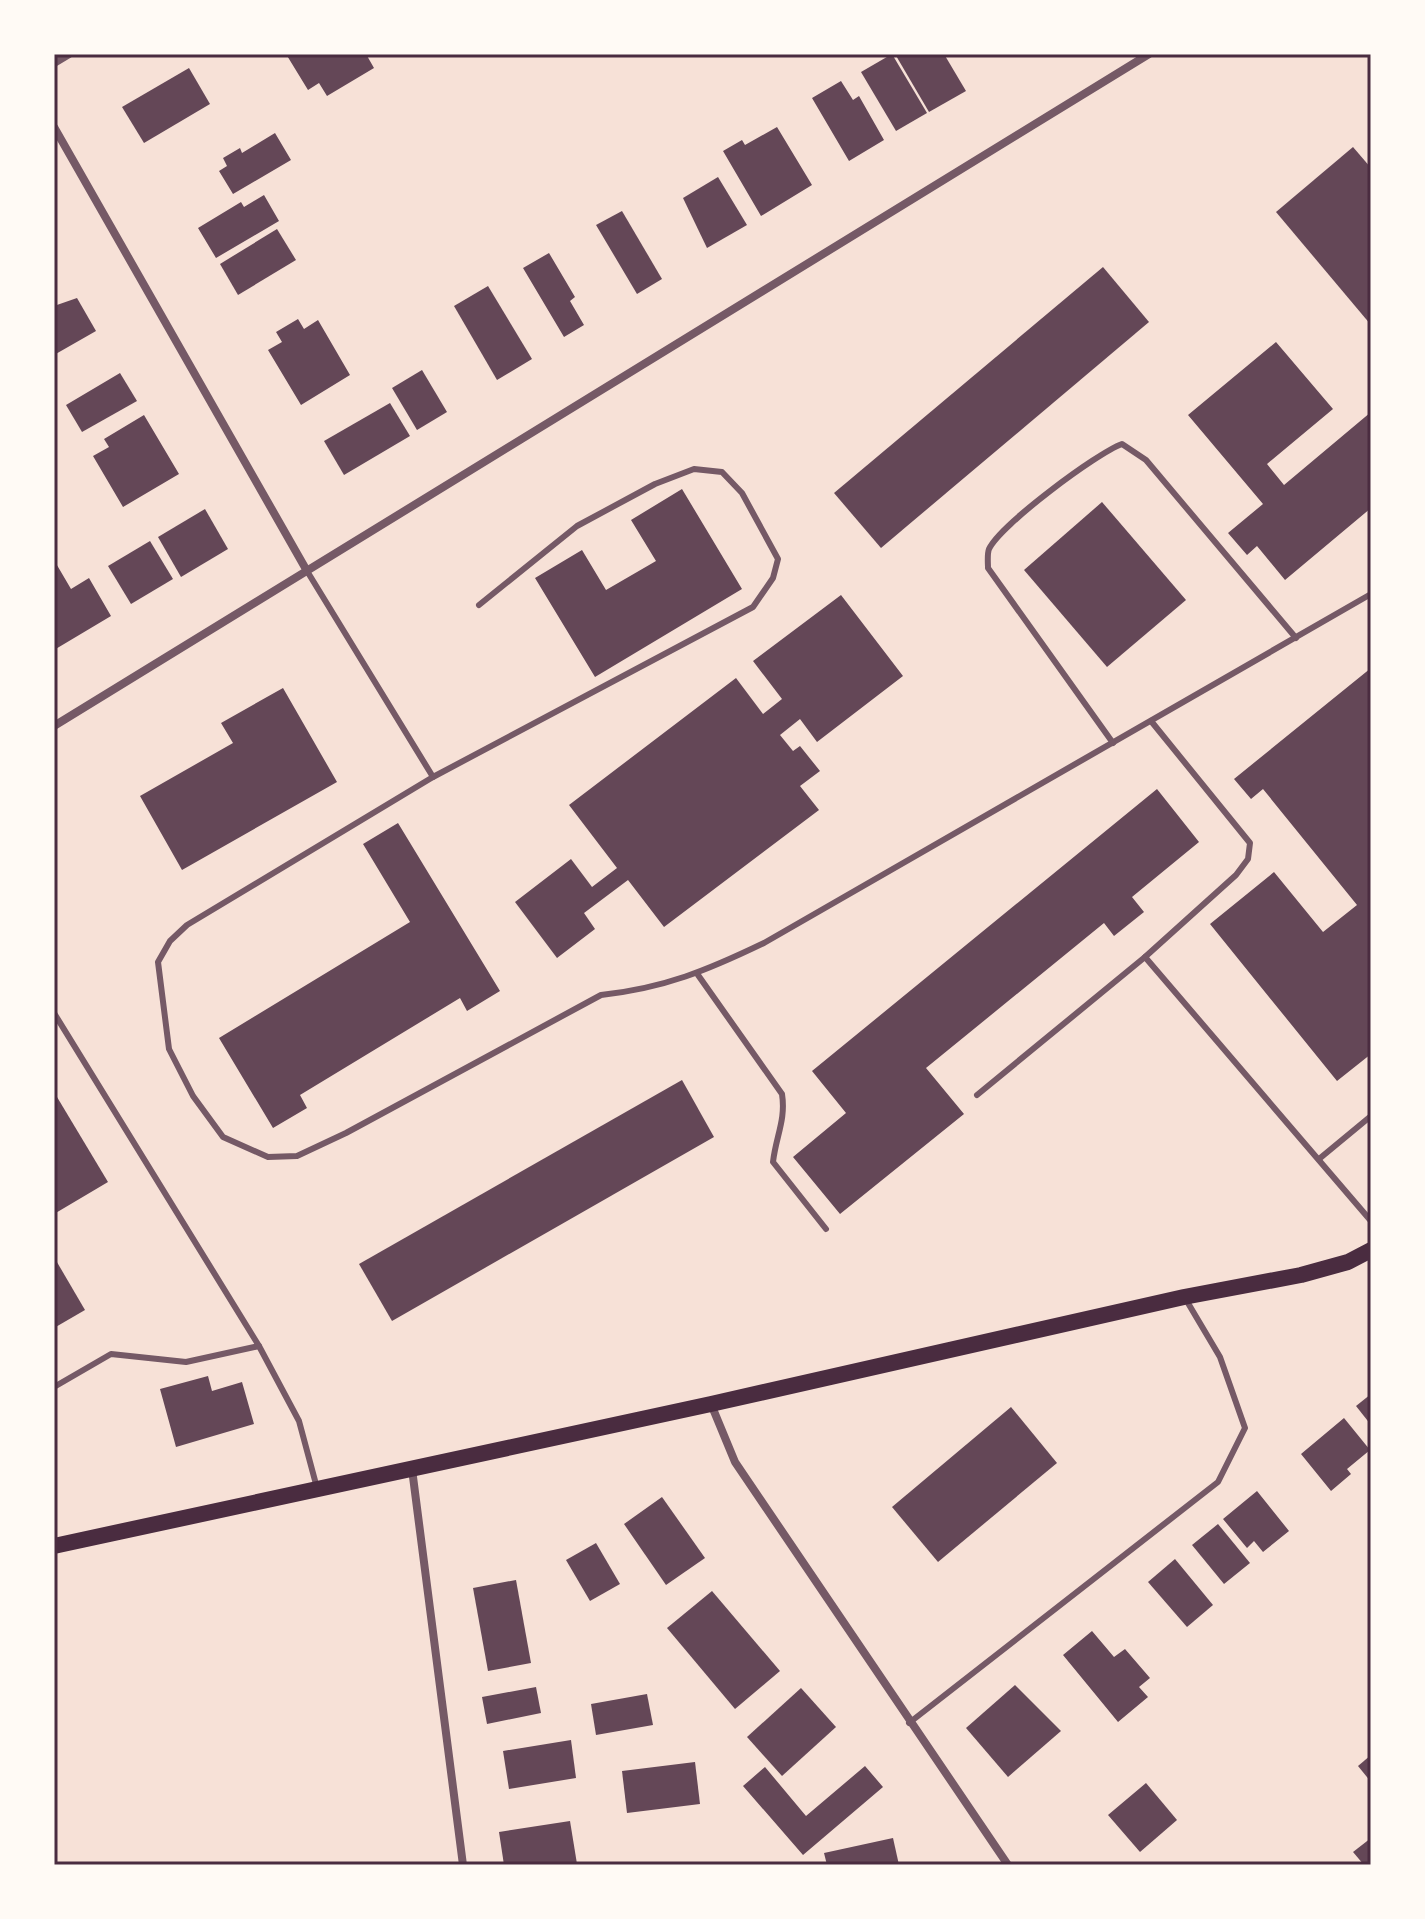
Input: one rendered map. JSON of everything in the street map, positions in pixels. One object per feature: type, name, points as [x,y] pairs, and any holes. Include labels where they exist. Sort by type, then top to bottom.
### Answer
[{"type":"main road","points":[[54,1546],[412,1466],[711,1404],[1184,1297],[1301,1275],[1348,1262],[1371,1250]]},
{"type":"street","points":[[54,63],[69,54]]},
{"type":"street","points":[[54,726],[1149,54]]},
{"type":"street","points":[[54,127],[307,571]]},
{"type":"street","points":[[711,1404],[735,1462],[1008,1865]]},
{"type":"street","points":[[412,1466],[463,1865]]},
{"type":"lane","points":[[1113,743],[988,568],[989,550],[1006,529],[1102,451],[1122,444],[1146,460],[1296,638]]},
{"type":"lane","points":[[479,605],[577,526],[655,484],[694,469],[722,472],[742,493],[778,559],[773,578],[753,607],[433,777],[187,925],[170,941],[158,962],[169,1049],[193,1096],[223,1137],[268,1157],[297,1156],[601,995],[644,990],[698,975],[764,943],[1371,594]]},
{"type":"lane","points":[[307,571],[433,777]]},
{"type":"lane","points":[[977,1095],[1145,957],[1236,875],[1248,859],[1250,843],[1151,721]]},
{"type":"lane","points":[[1145,957],[1371,1221]]},
{"type":"lane","points":[[698,975],[782,1094],[785,1115],[776,1138],[773,1162],[826,1229]]},
{"type":"lane","points":[[54,1013],[259,1346],[299,1421],[317,1488]]},
{"type":"lane","points":[[1319,1159],[1371,1116]]},
{"type":"lane","points":[[909,1723],[1218,1482],[1245,1428],[1220,1357],[1184,1297]]},
{"type":"lane","points":[[54,1387],[111,1354],[186,1362],[259,1346]]},
{"type":"building","points":[[286,54],[366,54],[374,68],[327,96],[319,83],[308,90]]},
{"type":"building","points":[[892,54],[927,113],[896,131],[861,72]]},
{"type":"building","points":[[895,54],[944,54],[966,91],[929,112]]},
{"type":"building","points":[[189,68],[210,104],[144,143],[122,107]]},
{"type":"building","points":[[841,81],[853,100],[859,96],[884,140],[849,161],[812,98]]},
{"type":"building","points":[[777,127],[812,185],[761,216],[723,151],[742,140],[745,145]]},
{"type":"building","points":[[275,133],[291,160],[233,194],[219,171],[227,166],[223,158],[240,148],[242,153]]},
{"type":"building","points":[[1353,147],[1371,168],[1371,325],[1276,212]]},
{"type":"building","points":[[718,177],[747,225],[707,248],[683,198]]},
{"type":"building","points":[[264,195],[279,221],[216,258],[198,228],[241,202],[244,207]]},
{"type":"building","points":[[622,211],[662,279],[637,294],[596,225]]},
{"type":"building","points":[[277,229],[296,260],[238,295],[220,264]]},
{"type":"building","points":[[549,253],[575,297],[570,301],[584,325],[564,337],[523,268]]},
{"type":"building","points":[[1103,267],[1149,322],[881,548],[834,493]]},
{"type":"building","points":[[488,286],[532,359],[497,380],[454,306]]},
{"type":"building","points":[[77,298],[96,331],[54,355],[54,306]]},
{"type":"building","points":[[298,319],[304,329],[318,320],[350,375],[301,405],[268,350],[282,342],[276,332]]},
{"type":"building","points":[[1276,342],[1333,409],[1267,464],[1284,485],[1371,412],[1371,508],[1285,580],[1257,546],[1247,555],[1228,533],[1263,504],[1188,415]]},
{"type":"building","points":[[422,370],[447,412],[417,430],[392,388]]},
{"type":"building","points":[[120,373],[137,401],[82,432],[66,405]]},
{"type":"building","points":[[390,403],[410,436],[344,475],[324,441]]},
{"type":"building","points":[[144,415],[179,474],[123,507],[93,456],[109,447],[104,439]]},
{"type":"building","points":[[682,489],[742,589],[595,677],[535,578],[582,550],[606,590],[656,561],[631,520]]},
{"type":"building","points":[[1102,502],[1186,600],[1107,667],[1024,570]]},
{"type":"building","points":[[205,509],[228,549],[181,577],[158,537]]},
{"type":"building","points":[[150,541],[173,579],[131,604],[108,566]]},
{"type":"building","points":[[54,560],[71,589],[89,578],[111,616],[54,650]]},
{"type":"building","points":[[841,595],[903,676],[817,742],[800,719],[780,735],[793,751],[800,746],[820,771],[800,786],[819,810],[664,927],[628,880],[584,913],[595,929],[557,958],[515,902],[571,859],[592,887],[617,868],[569,805],[736,678],[763,714],[782,699],[753,661]]},
{"type":"building","points":[[1371,668],[1371,1054],[1337,1081],[1210,924],[1274,872],[1323,932],[1357,905],[1263,789],[1251,799],[1234,779]]},
{"type":"building","points":[[283,688],[337,782],[182,870],[140,796],[233,743],[221,723]]},
{"type":"building","points":[[1157,789],[1199,842],[1132,897],[1144,912],[1114,936],[1104,923],[926,1068],[964,1114],[840,1214],[793,1157],[846,1113],[812,1071]]},
{"type":"building","points":[[398,823],[500,991],[467,1011],[460,998],[300,1095],[307,1108],[273,1128],[219,1038],[410,922],[363,844]]},
{"type":"building","points":[[682,1080],[714,1137],[392,1321],[359,1264]]},
{"type":"building","points":[[54,1092],[108,1182],[54,1214]]},
{"type":"building","points":[[54,1257],[85,1310],[54,1328]]},
{"type":"building","points":[[208,1376],[212,1391],[242,1382],[254,1424],[176,1447],[160,1389]]},
{"type":"building","points":[[1371,1394],[1371,1425],[1356,1406]]},
{"type":"building","points":[[1011,1407],[1057,1463],[938,1562],[892,1507]]},
{"type":"building","points":[[1344,1418],[1370,1450],[1347,1469],[1351,1474],[1331,1491],[1301,1454]]},
{"type":"building","points":[[1257,1491],[1289,1531],[1263,1552],[1254,1541],[1247,1548],[1223,1519]]},
{"type":"building","points":[[662,1497],[705,1558],[666,1585],[624,1524]]},
{"type":"building","points":[[1218,1524],[1250,1563],[1224,1584],[1192,1545]]},
{"type":"building","points":[[596,1543],[620,1584],[590,1601],[566,1560]]},
{"type":"building","points":[[1175,1559],[1213,1605],[1187,1627],[1148,1582]]},
{"type":"building","points":[[516,1580],[531,1663],[488,1671],[473,1588]]},
{"type":"building","points":[[712,1591],[780,1671],[735,1709],[667,1628]]},
{"type":"building","points":[[1092,1631],[1114,1657],[1125,1649],[1150,1678],[1139,1687],[1148,1697],[1118,1722],[1063,1655]]},
{"type":"building","points":[[1015,1685],[1061,1731],[1008,1777],[966,1728]]},
{"type":"building","points":[[536,1687],[541,1713],[487,1724],[482,1697]]},
{"type":"building","points":[[801,1688],[836,1727],[782,1776],[747,1737]]},
{"type":"building","points":[[647,1694],[653,1725],[596,1735],[591,1704]]},
{"type":"building","points":[[571,1740],[576,1778],[509,1789],[503,1751]]},
{"type":"building","points":[[1371,1755],[1371,1782],[1358,1766]]},
{"type":"building","points":[[695,1762],[700,1804],[627,1813],[622,1771]]},
{"type":"building","points":[[865,1766],[883,1787],[803,1855],[743,1786],[765,1767],[806,1816]]},
{"type":"building","points":[[1146,1783],[1177,1820],[1140,1852],[1108,1815]]},
{"type":"building","points":[[570,1821],[577,1864],[504,1865],[499,1832]]},
{"type":"building","points":[[893,1838],[899,1865],[827,1865],[824,1853]]},
{"type":"building","points":[[1371,1838],[1371,1865],[1364,1865],[1353,1852]]}]
